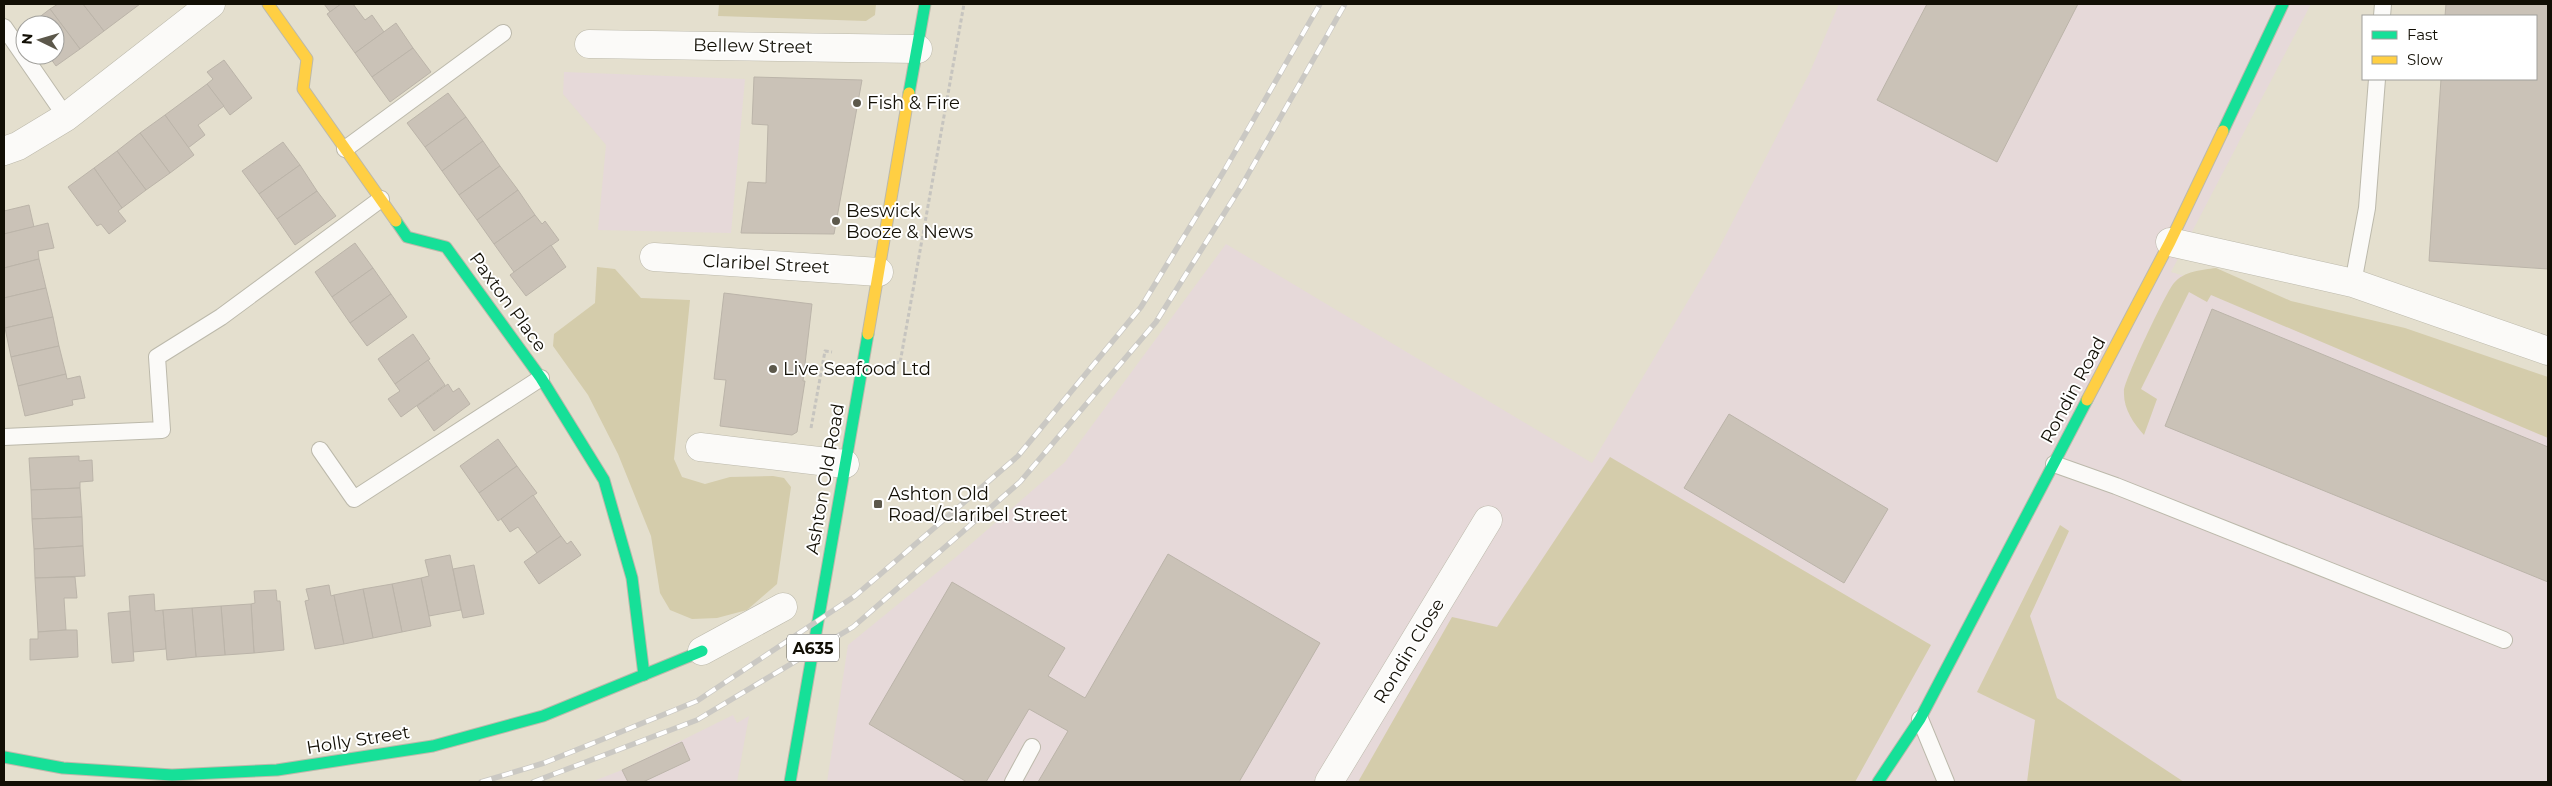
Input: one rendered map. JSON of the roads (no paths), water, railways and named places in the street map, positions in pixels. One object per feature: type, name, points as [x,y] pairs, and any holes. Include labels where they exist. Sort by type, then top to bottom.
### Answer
[{"type":"main road","name":"Paxton Place","points":[[268,4],[307,59],[303,89],[407,237],[446,246],[541,378],[604,480],[632,578],[644,675]]},
{"type":"main road","name":"Ashton Old Road","points":[[790,782],[925,4]]},
{"type":"main road","name":"Rondin Road","points":[[1878,782],[1920,719],[2170,242],[2283,4]]},
{"type":"main road","name":"Holly Street","points":[[4,758],[63,768],[172,775],[277,770],[433,746],[543,716],[702,651]]},
{"type":"street","points":[[4,151],[18,146],[66,117],[211,4]]},
{"type":"street","name":"Bellew Street","points":[[589,44],[918,49]]},
{"type":"street","points":[[2170,242],[2353,283],[2548,351]]},
{"type":"street","name":"Claribel Street","points":[[654,257],[879,272]]},
{"type":"street","points":[[700,447],[845,464]]},
{"type":"street","name":"Rondin Close","points":[[1329,782],[1488,520]]},
{"type":"street","points":[[702,651],[783,607]]},
{"type":"lane","points":[[4,27],[66,117]]},
{"type":"lane","points":[[345,149],[503,33]]},
{"type":"lane","points":[[2353,283],[2367,208],[2377,80]]},
{"type":"lane","points":[[4,438],[162,430],[157,357],[221,317],[381,199]]},
{"type":"lane","points":[[320,450],[354,499],[541,378]]},
{"type":"lane","points":[[2054,464],[2116,486],[2504,640]]},
{"type":"lane","points":[[1920,719],[1946,782]]},
{"type":"lane","points":[[1013,782],[1032,747]]},
{"type":"railway","points":[[481,782],[544,763],[697,701],[855,596],[1018,456],[1141,307],[1224,171],[1320,4]]},
{"type":"railway","points":[[533,782],[697,720],[853,627],[1020,482],[1156,322],[1242,185],[1345,4]]},
{"type":"place","name":"Fish & Fire","points":[[857,103]]},
{"type":"place","name":"Beswick Booze & News","points":[[836,221]]},
{"type":"place","name":"Live Seafood Ltd","points":[[773,369]]},
{"type":"place","name":"Ashton Old Road/Claribel Street","points":[[878,504]]}]
